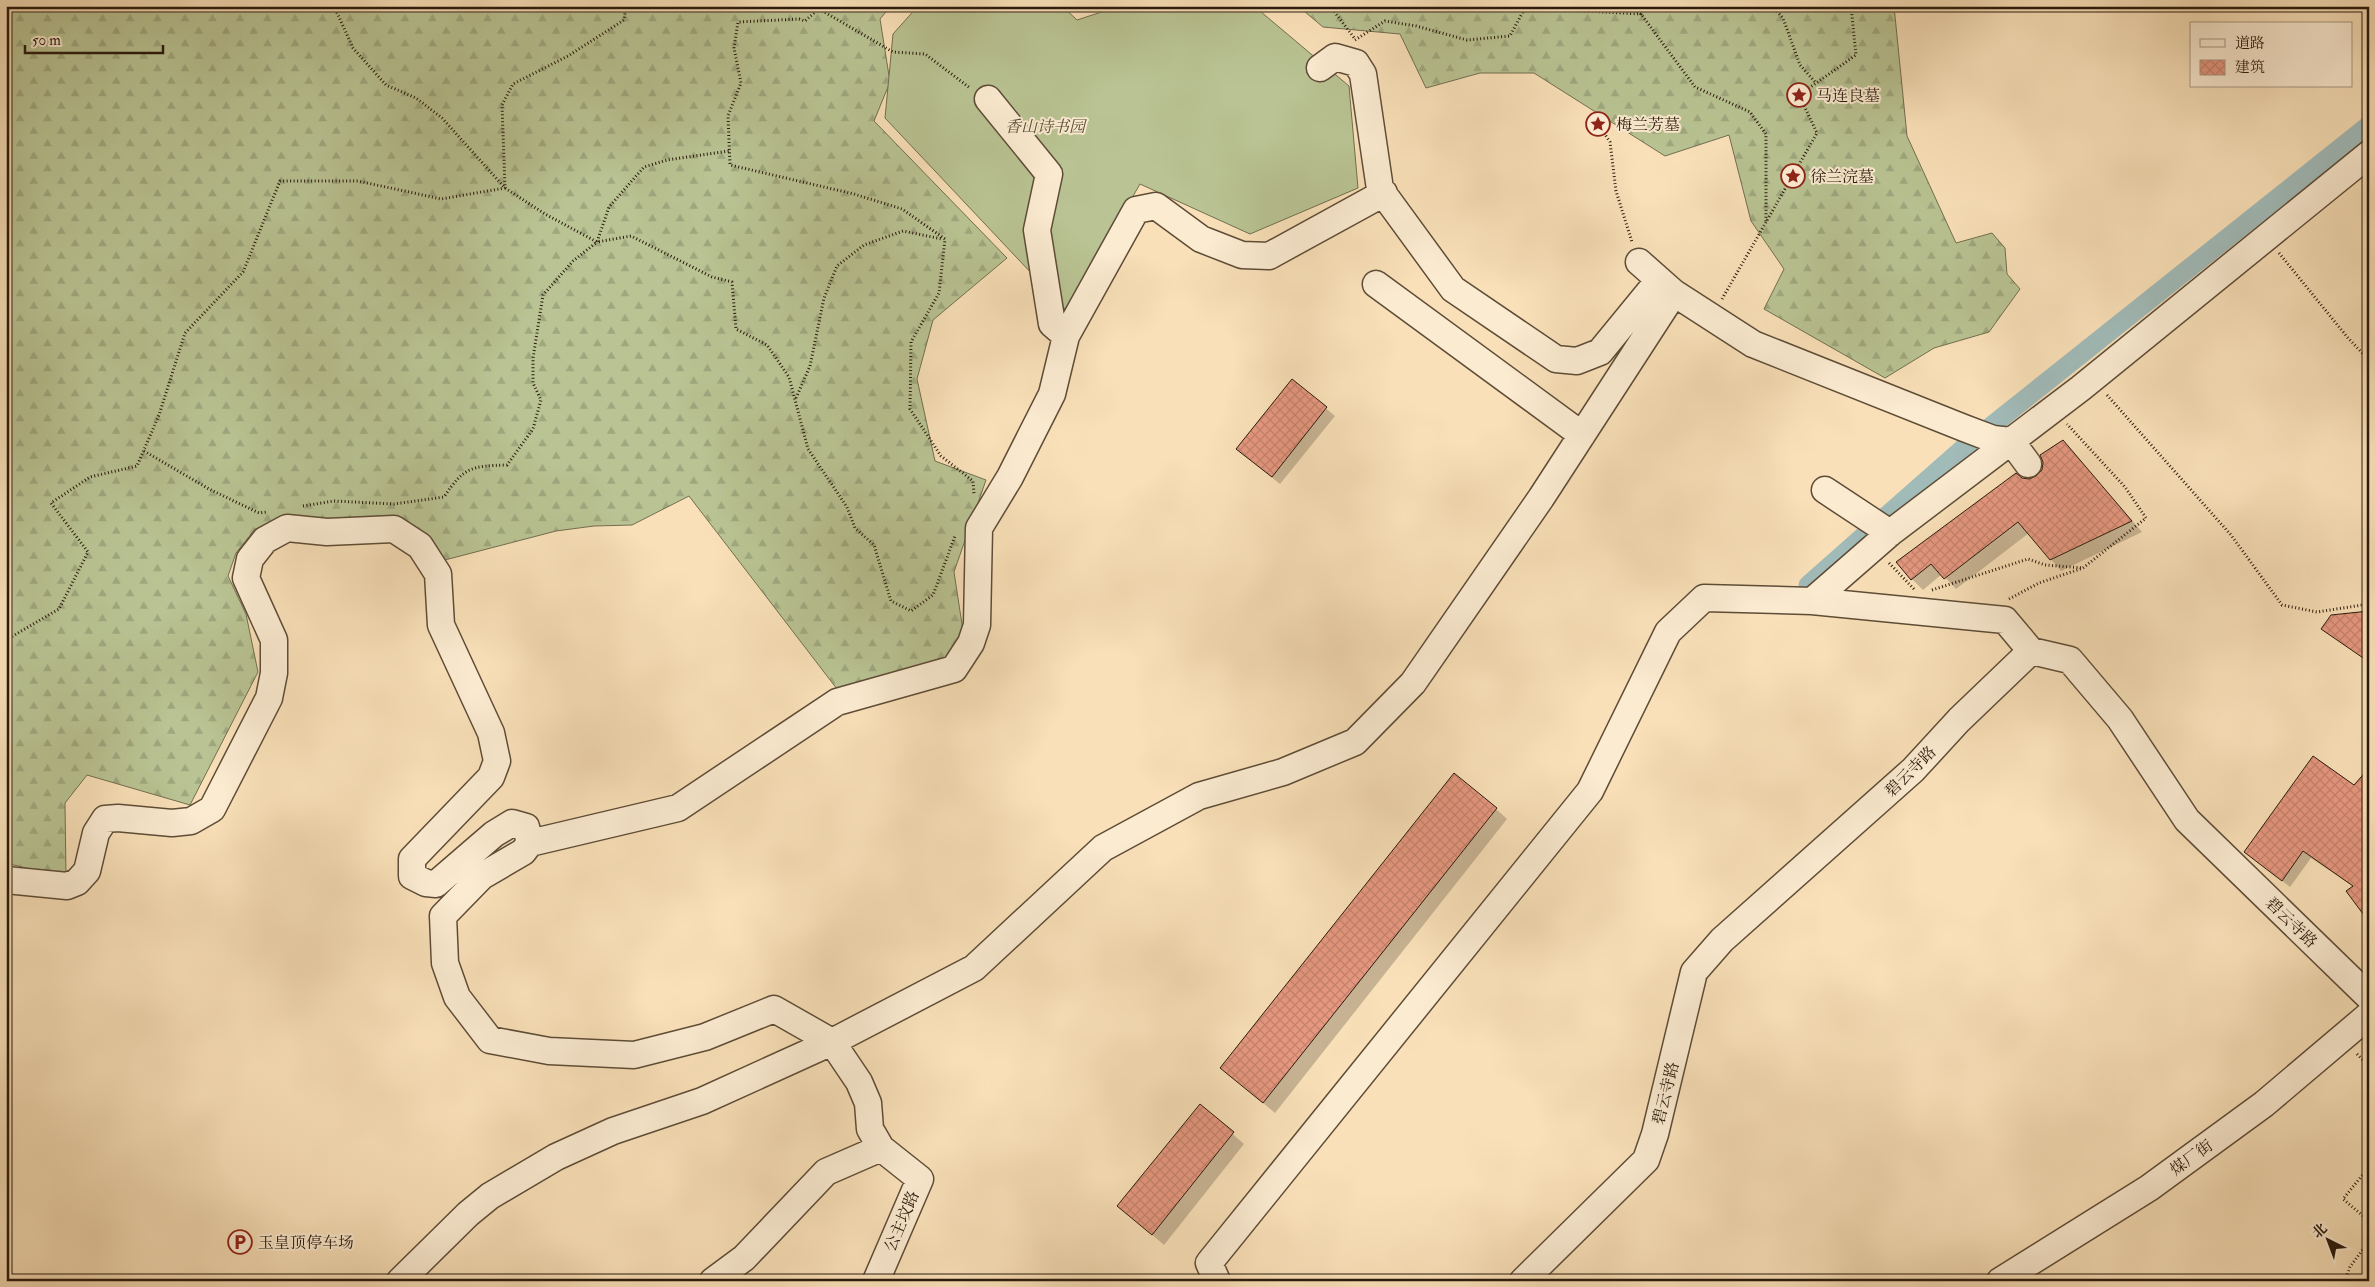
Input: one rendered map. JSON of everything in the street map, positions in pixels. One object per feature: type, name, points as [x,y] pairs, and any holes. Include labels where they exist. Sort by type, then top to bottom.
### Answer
[{"type":"street","points":[[1320,68],[1335,58],[1355,51],[1363,74],[1380,188],[1453,289],[1556,359],[1577,361],[1600,352],[1667,287]]},
{"type":"street","points":[[988,99],[1049,174],[1037,230],[1052,324],[1066,336]]},
{"type":"street","points":[[1812,601],[1885,536],[2002,440],[2093,379],[2369,154]]},
{"type":"street","points":[[832,1042],[774,1009],[705,1037],[634,1055],[549,1051],[490,1040],[457,997],[445,963],[444,916],[482,876],[523,852],[530,843],[678,808],[836,702],[954,669],[971,643],[978,625],[979,528],[1010,477],[1052,394],[1066,336],[1136,210],[1156,206],[1201,239],[1242,255],[1269,256],[1384,193]]},
{"type":"street","points":[[1639,262],[1667,287],[1753,344],[1964,428],[2002,440],[2028,464]]},
{"type":"street","points":[[1376,284],[1582,435]]},
{"type":"street","points":[[400,1281],[468,1214],[490,1196],[556,1157],[613,1131],[702,1101],[832,1042],[974,968],[1103,848],[1199,796],[1283,772],[1355,742],[1413,683],[1582,435],[1667,287]]},
{"type":"street","points":[[1825,490],[1885,536]]},
{"type":"street","points":[[6,880],[66,886],[77,882],[87,871],[96,833],[105,819],[118,818],[172,823],[191,821],[212,809],[269,698],[274,673],[274,640],[246,578],[250,559],[265,540],[287,528],[327,532],[394,529],[420,546],[438,574],[441,625],[491,733],[497,761],[491,777],[412,859],[412,876],[426,883],[436,884],[494,834],[512,823],[526,828],[530,843]]},
{"type":"street","points":[[1216,1281],[1209,1263],[1590,791],[1668,632],[1695,592],[1812,601],[2005,620],[2031,651]]},
{"type":"street","name":"碧云寺路","points":[[1522,1281],[1646,1160],[1655,1134],[1694,972],[1722,940],[1913,770],[1959,720],[2031,651],[2070,660],[2120,719],[2187,820],[2369,997]]},
{"type":"street","name":"煤厂街","points":[[2000,1281],[2149,1188],[2264,1104],[2369,1015]]},
{"type":"street","name":"公主坟路","points":[[832,1042],[859,1082],[868,1103],[870,1129],[881,1148],[920,1179],[876,1281]]},
{"type":"street","points":[[713,1281],[744,1258],[826,1172],[881,1148]]},
{"type":"path","points":[[334,6],[353,48],[386,85],[416,98],[442,118],[505,188],[545,214],[597,242]]},
{"type":"path","points":[[505,188],[502,105],[513,84],[568,56],[624,20],[626,6]]},
{"type":"path","points":[[1330,6],[1355,51],[1385,21],[1416,26],[1467,40],[1510,36],[1528,6],[1547,9],[1641,14]]},
{"type":"path","points":[[1628,6],[1641,14],[1695,87],[1750,112],[1766,134],[1766,225]]},
{"type":"path","points":[[1641,14],[1643,6]]},
{"type":"path","points":[[1772,6],[1783,18],[1800,65],[1816,83]]},
{"type":"path","points":[[1712,317],[1817,133],[1799,95],[1856,55],[1851,6]]},
{"type":"path","points":[[2087,6],[2092,9],[2094,6]]},
{"type":"path","points":[[945,239],[902,209],[854,194],[730,166],[728,116],[741,83],[734,48],[738,22],[800,19],[805,21],[820,8],[893,52],[925,54],[988,99]]},
{"type":"path","points":[[1598,124],[1610,142],[1616,191],[1625,224],[1639,262]]},
{"type":"path","points":[[597,242],[610,207],[644,167],[667,160],[729,151]]},
{"type":"path","points":[[6,640],[59,609],[88,552],[51,503],[90,477],[137,466],[160,415],[185,333],[243,272],[280,181],[358,181],[441,198],[505,188]]},
{"type":"path","points":[[796,399],[810,366],[824,298],[837,266],[864,245],[904,231],[945,239]]},
{"type":"path","points":[[297,507],[334,501],[394,504],[444,497],[458,476],[479,465],[507,465],[533,429],[541,400],[533,383],[533,358],[543,295],[573,260],[597,242],[631,236],[712,277],[732,282],[736,329],[767,345],[789,377],[808,448],[847,507],[855,528],[874,545],[891,600],[910,611],[933,595],[956,534]]},
{"type":"path","points":[[2266,237],[2348,338],[2369,360]]},
{"type":"path","points":[[945,239],[939,293],[911,342],[910,409],[941,456],[973,481],[974,495],[970,502]]},
{"type":"path","points":[[2093,379],[2231,534],[2282,605],[2317,612],[2369,604]]},
{"type":"path","points":[[2005,620],[2009,599],[2038,583],[2083,568],[2146,518],[2124,487],[2066,423],[2059,429]]},
{"type":"path","points":[[144,451],[226,498],[259,514],[269,512]]},
{"type":"path","points":[[1885,536],[1888,562],[1918,594]]},
{"type":"path","points":[[1928,591],[2028,559],[2045,565],[2083,568]]},
{"type":"path","points":[[2369,1167],[2343,1200],[2369,1221]]},
{"type":"path","points":[[2345,1281],[2350,1267],[2369,1241]]},
{"type":"green space","points":[[6,6],[891,6],[880,19],[890,82],[874,121],[1007,258],[933,320],[917,379],[935,461],[986,480],[954,572],[965,644],[950,663],[837,689],[689,496],[632,525],[594,526],[556,531],[441,561],[418,533],[290,518],[255,529],[236,553],[228,576],[246,614],[258,672],[190,805],[87,775],[65,803],[66,878],[6,863]]},
{"type":"green space","name":"香山诗书园","points":[[918,6],[1062,6],[1077,20],[1120,6],[1254,6],[1349,86],[1358,188],[1250,234],[1140,184],[1067,311],[885,118],[893,34]]},
{"type":"green space","points":[[1298,6],[1894,6],[1907,136],[1956,243],[1992,233],[2005,248],[2007,274],[2020,289],[1989,332],[1934,348],[1885,378],[1764,309],[1784,269],[1751,221],[1729,135],[1665,156],[1534,73],[1480,73],[1426,88],[1400,34],[1323,27]]},
{"type":"building","points":[[1292,379],[1327,407],[1272,477],[1236,449]]},
{"type":"building","points":[[2063,440],[2132,521],[2050,560],[2018,522],[1944,579],[1931,564],[1911,580],[1896,562],[2016,473],[2022,478],[2029,479],[2036,476],[2042,470],[2043,462],[2040,455]]},
{"type":"building","points":[[2369,611],[2369,662],[2321,629],[2331,615]]},
{"type":"building","points":[[2313,756],[2354,785],[2369,768],[2369,922],[2346,891],[2353,886],[2303,851],[2282,881],[2244,852]]},
{"type":"building","points":[[1454,773],[1497,808],[1263,1103],[1220,1068]]},
{"type":"building","points":[[1200,1104],[1234,1132],[1152,1235],[1117,1206]]},
{"type":"waterway","points":[[1808,585],[1961,450],[2369,125]]},
{"type":"place","name":"马连良墓","points":[[1799,95]]},
{"type":"place","name":"梅兰芳墓","points":[[1598,124]]},
{"type":"place","name":"徐兰浣墓","points":[[1793,176]]},
{"type":"place","name":"玉皇顶停车场","points":[[240,1242]]}]
